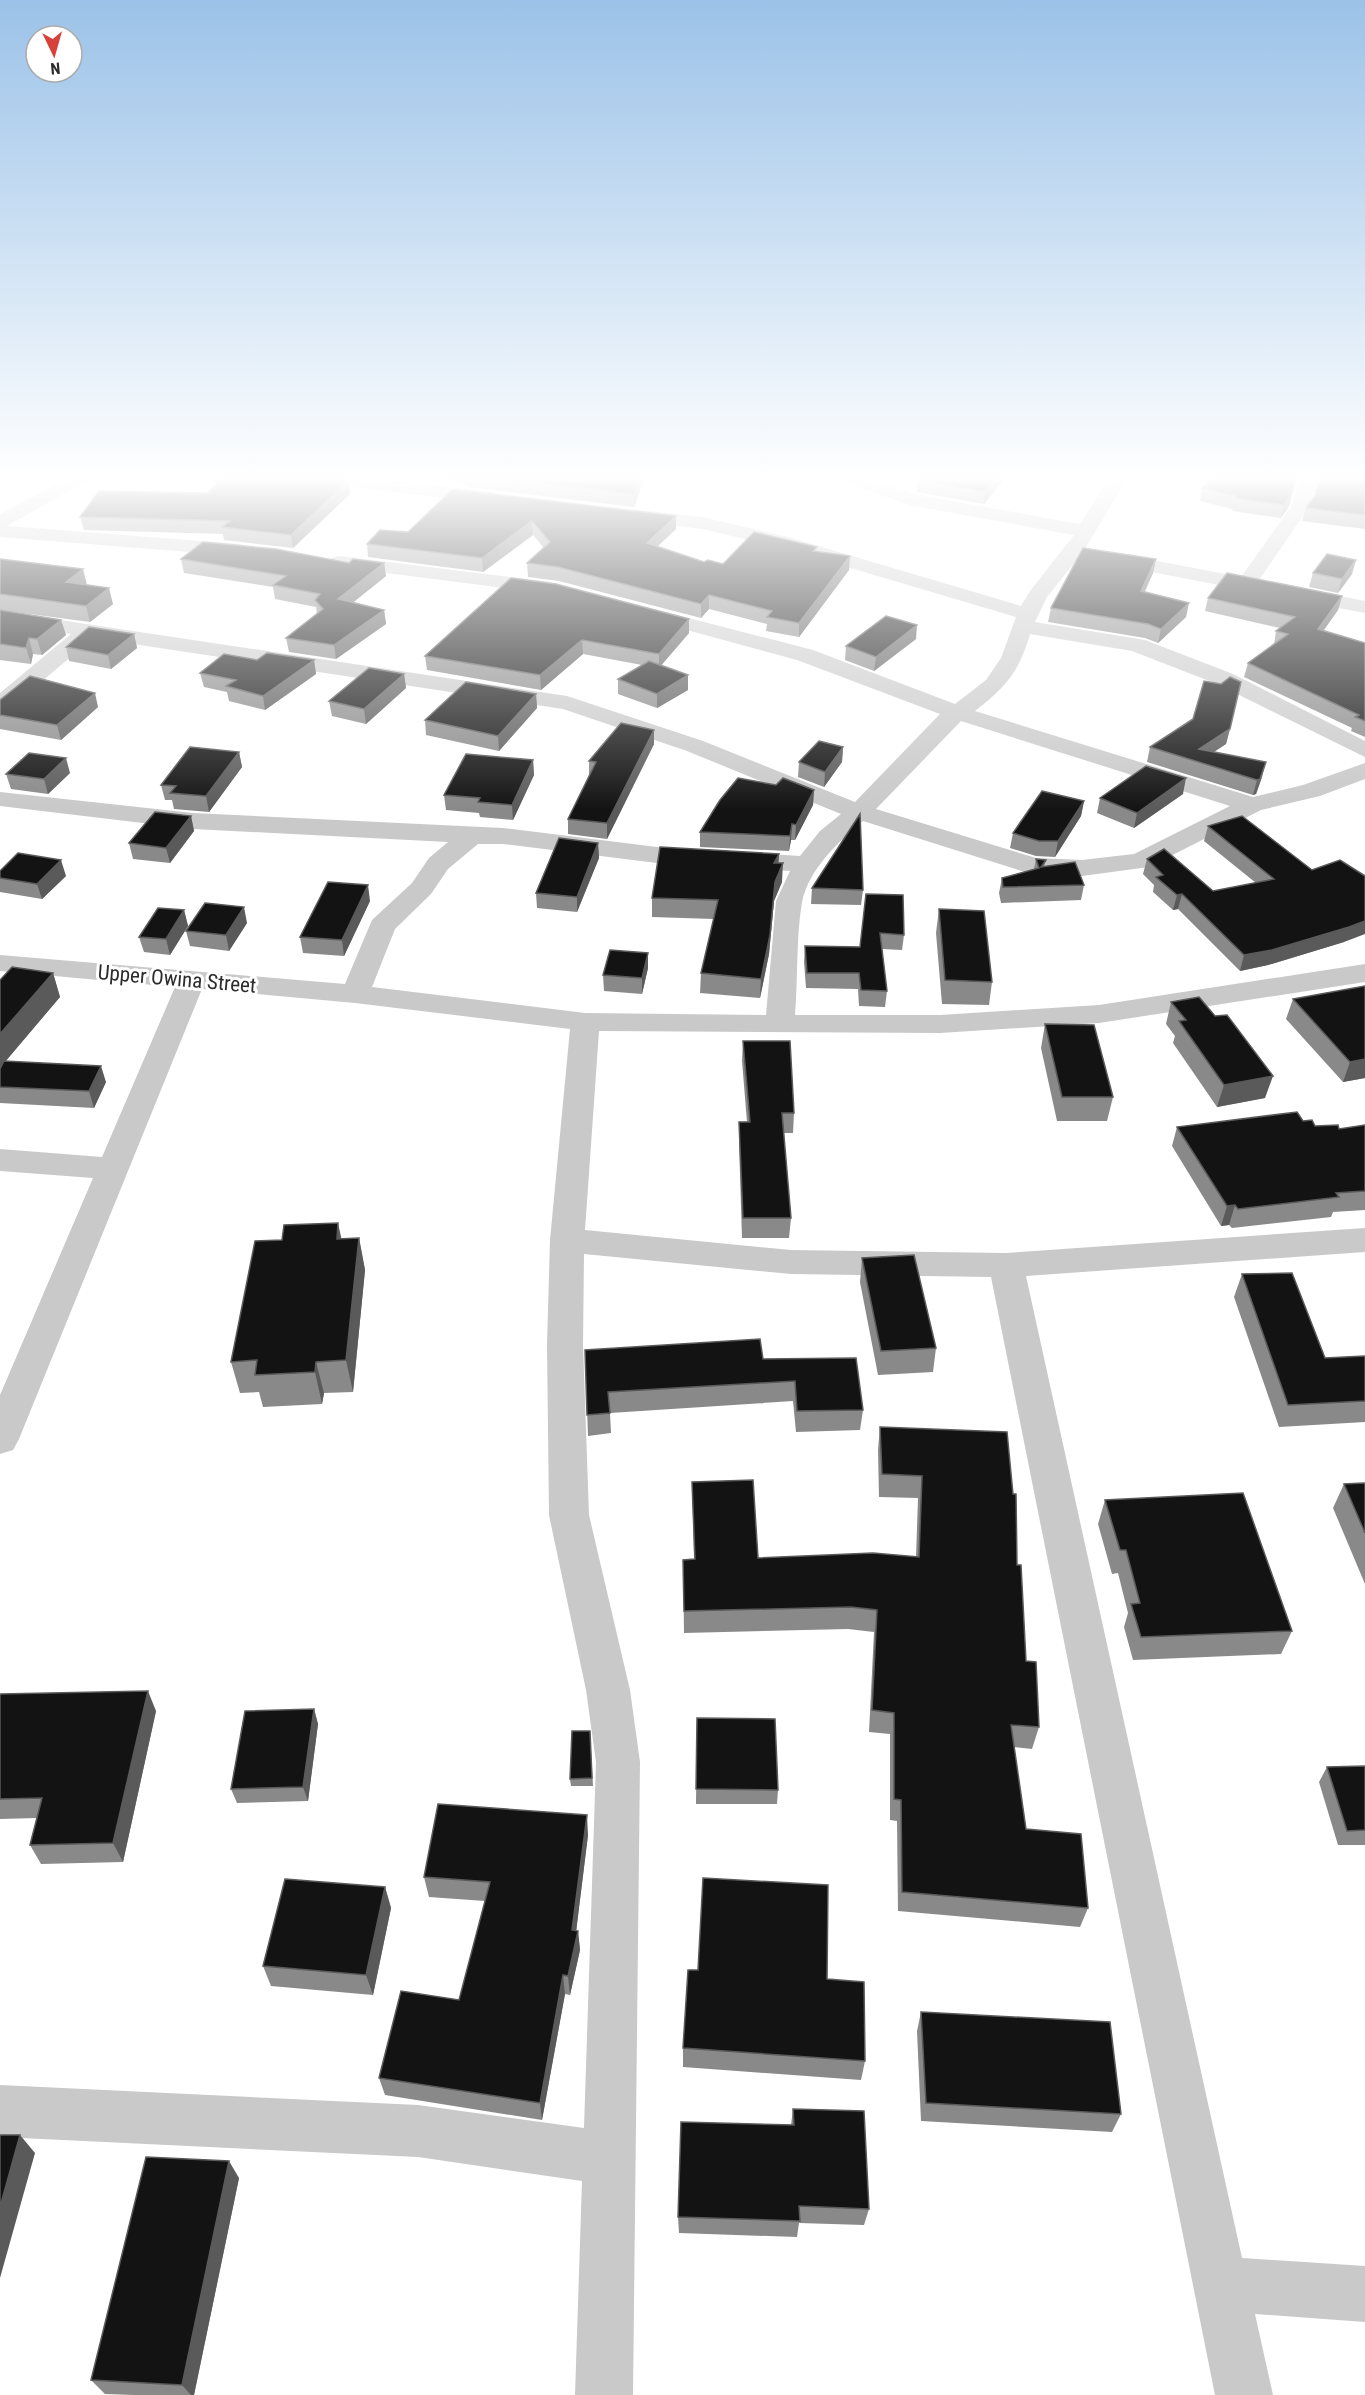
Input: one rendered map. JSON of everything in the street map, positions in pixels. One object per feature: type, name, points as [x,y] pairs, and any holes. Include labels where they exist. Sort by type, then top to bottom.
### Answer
[{"type":"street","points":[[521,586],[569,592]]},
{"type":"street","points":[[919,586],[1024,620],[1137,645],[1225,679],[1365,750]]},
{"type":"street","points":[[780,1024],[789,901],[807,864],[829,836],[859,812],[945,722],[994,685],[1012,658],[1024,620],[1036,595],[1044,586]]},
{"type":"street","points":[[1261,586],[1365,607]]},
{"type":"street","points":[[625,607],[805,655],[958,713],[1252,805]]},
{"type":"street","points":[[0,617],[567,703],[695,746],[859,812],[1034,866],[1082,868],[1140,861],[1252,805],[1311,790],[1365,770]]},
{"type":"street","points":[[0,705],[89,630]]},
{"type":"street","points":[[0,799],[193,821],[503,836],[657,855],[807,864]]},
{"type":"street","points":[[355,994],[382,926],[422,888],[438,864],[472,836]]},
{"type":"street","name":"Upper Owina Street","points":[[0,963],[355,994],[585,1022],[780,1024],[940,1024],[1100,1014],[1365,973]]},
{"type":"street","points":[[0,1439],[192,980]]},
{"type":"street","points":[[585,1022],[567,1240],[565,1345],[569,1515],[608,1690],[618,1762],[607,2158],[604,2395]]},
{"type":"street","points":[[0,1160],[113,1169]]},
{"type":"street","points":[[567,1240],[790,1262],[1006,1265],[1365,1240]]},
{"type":"street","points":[[1006,1265],[1244,2395]]},
{"type":"street","points":[[0,2111],[418,2131],[607,2158]]},
{"type":"street","points":[[1219,2284],[1365,2294]]},
{"type":"building","points":[[0,586],[93,586],[109,588],[86,606],[0,594]]},
{"type":"building","points":[[277,586],[355,586],[338,599],[384,610],[334,645],[286,638],[323,609],[315,600],[320,594]]},
{"type":"building","points":[[502,586],[563,586],[689,619],[659,654],[582,640],[540,675],[425,656]]},
{"type":"building","points":[[631,586],[827,586],[799,623],[767,617],[772,611],[709,595],[701,604]]},
{"type":"building","points":[[1063,586],[1143,586],[1141,591],[1189,603],[1161,629],[1148,624],[1051,608]]},
{"type":"building","points":[[1217,586],[1291,586],[1342,596],[1318,629],[1365,643],[1365,721],[1355,717],[1359,715],[1248,663],[1288,634],[1276,631],[1295,617],[1208,598]]},
{"type":"building","points":[[0,610],[61,620],[37,639],[29,638],[26,648],[0,644]]},
{"type":"building","points":[[886,616],[917,625],[876,657],[846,646]]},
{"type":"building","points":[[89,627],[134,634],[108,655],[66,647]]},
{"type":"building","points":[[267,653],[314,660],[263,696],[226,686],[236,680],[200,673],[224,654],[257,660]]},
{"type":"building","points":[[649,661],[688,675],[657,694],[618,679]]},
{"type":"building","points":[[369,668],[404,674],[364,709],[329,701]]},
{"type":"building","points":[[30,676],[95,693],[57,725],[0,715],[0,700]]},
{"type":"building","points":[[1230,677],[1241,682],[1230,729],[1199,749],[1266,762],[1260,779],[1257,780],[1150,747],[1193,719],[1204,681],[1221,684]]},
{"type":"building","points":[[466,682],[536,694],[498,736],[425,720]]},
{"type":"building","points":[[621,723],[654,730],[607,823],[568,819],[596,762],[589,761]]},
{"type":"building","points":[[819,741],[843,747],[825,772],[799,762]]},
{"type":"building","points":[[190,747],[239,752],[206,796],[170,793],[176,786],[161,785]]},
{"type":"building","points":[[29,753],[66,758],[44,779],[6,774]]},
{"type":"building","points":[[466,754],[533,760],[512,805],[478,802],[480,798],[444,795]]},
{"type":"building","points":[[1146,766],[1186,778],[1137,813],[1100,798]]},
{"type":"building","points":[[738,778],[776,785],[783,778],[814,790],[796,825],[792,824],[790,836],[700,832],[720,800]]},
{"type":"building","points":[[1042,791],[1084,801],[1058,841],[1039,841],[1013,833]]},
{"type":"building","points":[[155,812],[191,816],[166,848],[129,843]]},
{"type":"building","points":[[860,814],[863,890],[812,888]]},
{"type":"building","points":[[1242,816],[1312,870],[1340,860],[1365,876],[1365,921],[1272,950],[1244,955],[1182,894],[1177,895],[1156,877],[1163,875],[1147,859],[1164,849],[1213,891],[1274,879],[1208,826]]},
{"type":"building","points":[[559,838],[598,843],[577,897],[536,893]]},
{"type":"building","points":[[660,847],[779,854],[774,863],[783,863],[775,882],[770,935],[761,979],[701,973],[718,900],[652,898]]},
{"type":"building","points":[[18,853],[61,860],[37,884],[0,878],[0,871]]},
{"type":"building","points":[[1036,859],[1046,860],[1041,867],[1075,862],[1084,885],[1003,887],[1002,878],[1039,868]]},
{"type":"building","points":[[328,882],[368,885],[342,940],[300,937]]},
{"type":"building","points":[[866,894],[903,895],[904,935],[880,933],[887,991],[861,990],[859,973],[807,973],[805,946],[860,947]]},
{"type":"building","points":[[205,903],[244,907],[226,935],[186,931]]},
{"type":"building","points":[[158,908],[184,910],[166,939],[139,937]]},
{"type":"building","points":[[939,909],[984,911],[992,982],[945,980]]},
{"type":"building","points":[[610,950],[648,953],[642,978],[603,975]]},
{"type":"building","points":[[12,967],[53,973],[0,1034],[0,980]]},
{"type":"building","points":[[1365,986],[1365,1059],[1350,1062],[1293,999]]},
{"type":"building","points":[[1199,997],[1215,1016],[1227,1015],[1273,1076],[1224,1085],[1179,1021],[1186,1020],[1171,1002]]},
{"type":"building","points":[[1045,1024],[1094,1025],[1113,1097],[1062,1097]]},
{"type":"building","points":[[743,1041],[790,1041],[794,1113],[782,1113],[791,1218],[743,1218],[739,1122],[750,1122]]},
{"type":"building","points":[[4,1061],[101,1066],[89,1091],[0,1087],[0,1069]]},
{"type":"building","points":[[1297,1112],[1303,1121],[1312,1120],[1315,1126],[1338,1125],[1339,1129],[1365,1125],[1365,1191],[1336,1193],[1339,1197],[1238,1209],[1235,1205],[1227,1206],[1177,1127]]},
{"type":"building","points":[[338,1223],[337,1239],[359,1238],[346,1360],[316,1362],[315,1372],[255,1375],[257,1360],[231,1362],[255,1241],[282,1240],[284,1225]]},
{"type":"building","points":[[914,1255],[936,1348],[881,1351],[862,1258]]},
{"type":"building","points":[[1292,1273],[1325,1358],[1365,1356],[1365,1401],[1288,1405],[1242,1274]]},
{"type":"building","points":[[760,1339],[763,1359],[856,1358],[863,1410],[797,1411],[795,1381],[608,1392],[610,1413],[587,1415],[585,1350]]},
{"type":"building","points":[[880,1427],[1007,1432],[1013,1494],[1016,1494],[1017,1565],[1021,1565],[1026,1661],[1036,1662],[1039,1727],[1011,1725],[1026,1829],[1081,1834],[1088,1908],[902,1892],[901,1800],[894,1799],[894,1713],[872,1710],[877,1610],[851,1607],[684,1611],[683,1560],[695,1559],[692,1482],[753,1480],[758,1558],[873,1553],[919,1557],[922,1476],[882,1474]]},
{"type":"building","points":[[1365,1483],[1365,1533],[1344,1484]]},
{"type":"building","points":[[1243,1493],[1292,1631],[1141,1637],[1131,1604],[1140,1603],[1126,1550],[1120,1550],[1105,1500]]},
{"type":"building","points":[[148,1691],[113,1843],[30,1845],[42,1798],[0,1799],[0,1694]]},
{"type":"building","points":[[314,1709],[303,1787],[231,1789],[245,1711]]},
{"type":"building","points":[[697,1718],[775,1719],[778,1790],[696,1789]]},
{"type":"building","points":[[572,1731],[590,1731],[592,1778],[570,1779]]},
{"type":"building","points":[[1365,1766],[1365,1830],[1347,1831],[1327,1767]]},
{"type":"building","points":[[438,1804],[587,1815],[572,1930],[578,1931],[568,1976],[563,1975],[540,2103],[379,2078],[401,1991],[459,2000],[490,1882],[424,1877]]},
{"type":"building","points":[[703,1878],[828,1885],[827,1979],[864,1982],[865,2061],[683,2048],[688,1970],[698,1970]]},
{"type":"building","points":[[285,1879],[385,1887],[366,1975],[263,1966]]},
{"type":"building","points":[[921,2012],[1110,2022],[1121,2114],[926,2103]]},
{"type":"building","points":[[793,2109],[864,2111],[869,2209],[799,2206],[800,2221],[678,2217],[681,2122],[794,2125]]},
{"type":"building","points":[[0,2135],[20,2135],[0,2207]]},
{"type":"building","points":[[146,2157],[229,2161],[182,2385],[91,2380]]}]
